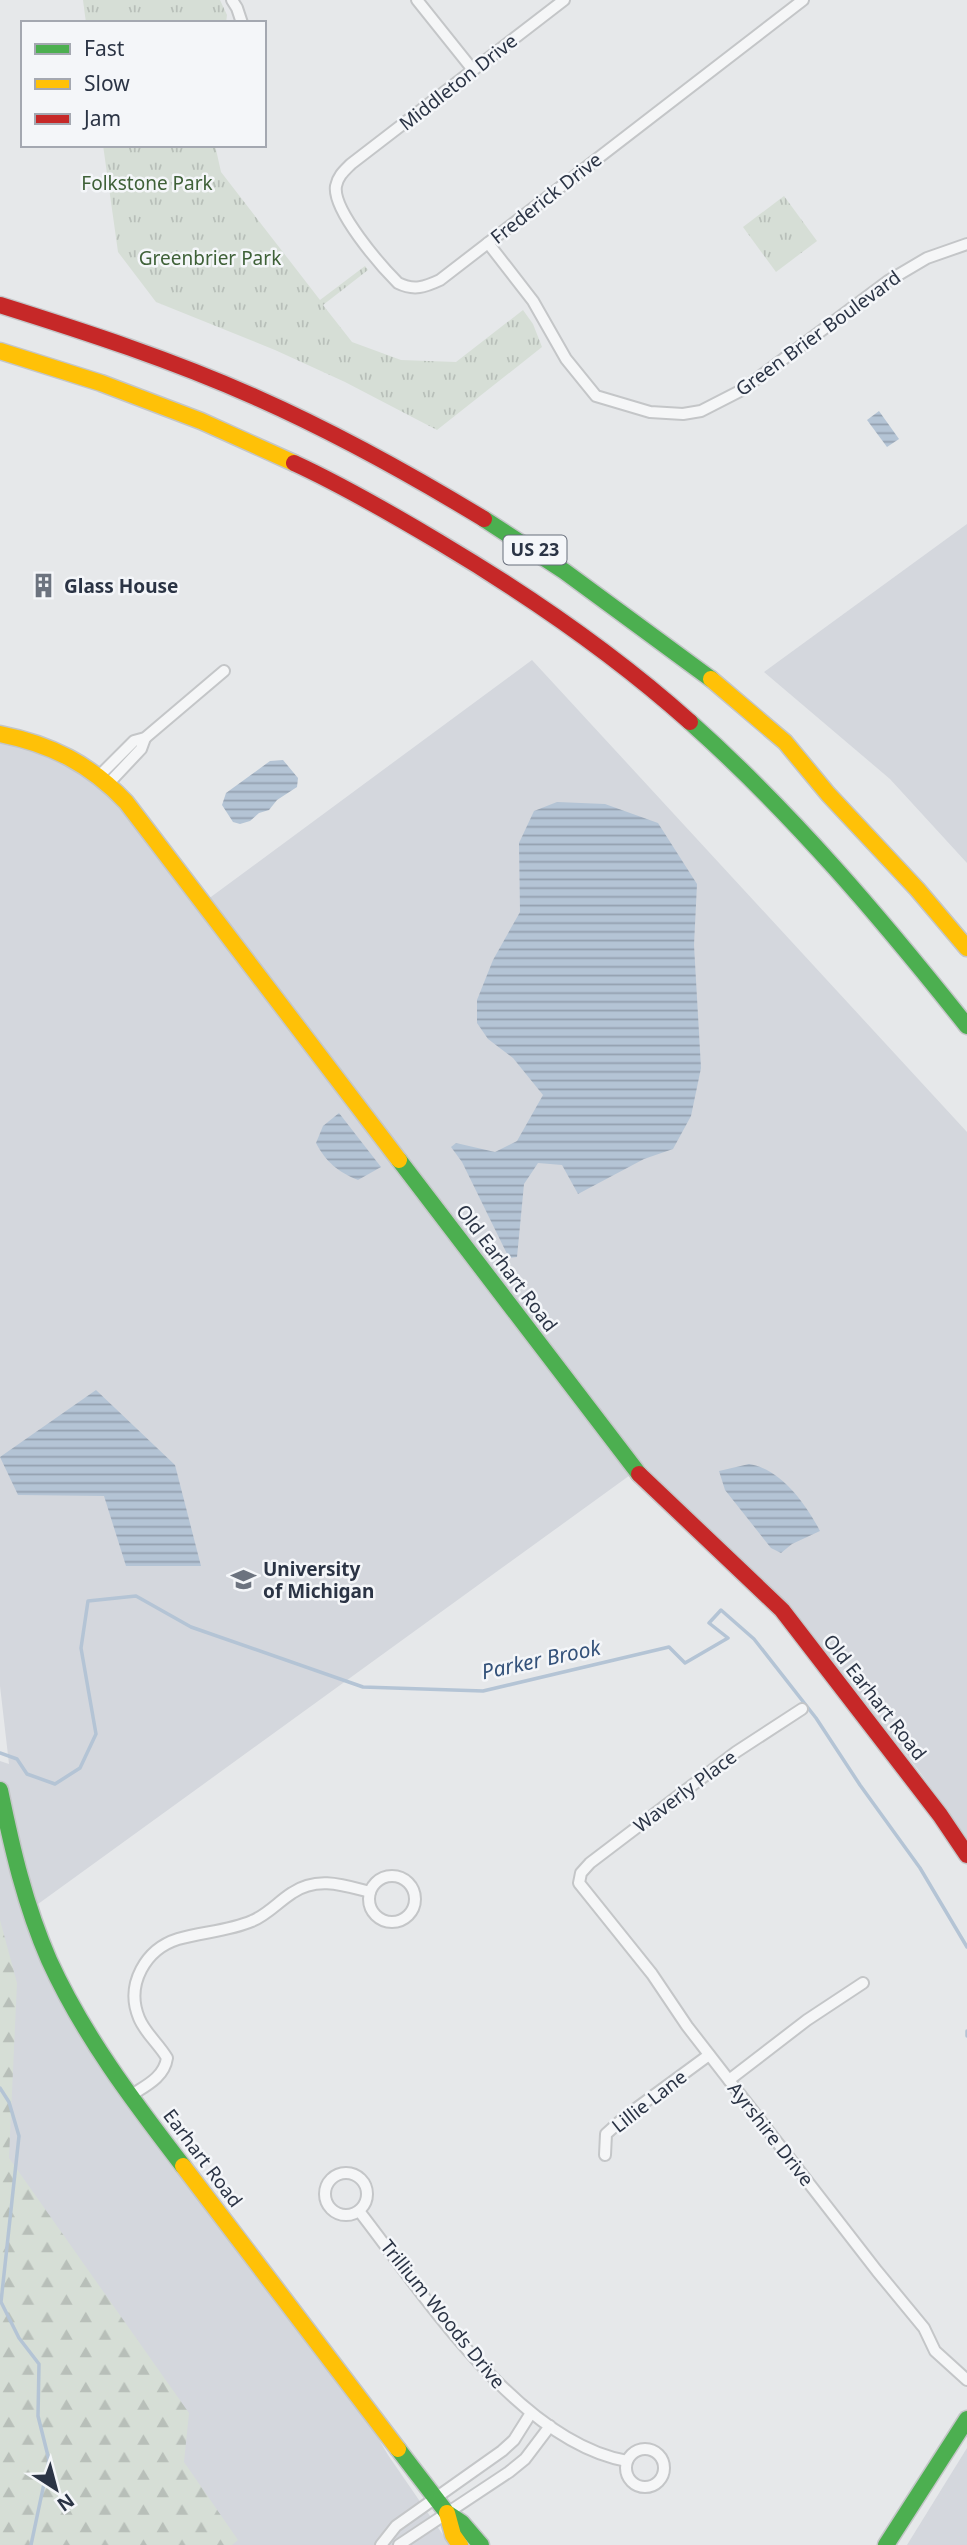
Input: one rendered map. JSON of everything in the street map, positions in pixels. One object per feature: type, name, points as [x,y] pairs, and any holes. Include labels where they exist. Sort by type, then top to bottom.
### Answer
[{"type":"main road","name":"US 23","points":[[0,305],[156,355],[252,394],[372,452],[505,530],[578,579],[713,680],[772,729],[810,774],[919,890],[967,948]]},
{"type":"main road","name":"US 23","points":[[0,351],[141,397],[262,450],[397,518],[517,590],[629,673],[746,772],[839,869],[967,1026]]},
{"type":"main road","points":[[772,729],[834,782],[920,871],[967,929]]},
{"type":"main road","name":"Old Earhart Road","points":[[0,734],[26,738],[61,750],[104,779],[644,1482],[782,1610],[940,1815],[967,1855]]},
{"type":"main road","points":[[924,973],[967,1036]]},
{"type":"main road","name":"Earhart Road","points":[[0,1790],[23,1892],[41,1941],[76,2013],[130,2096],[435,2498],[481,2545]]},
{"type":"main road","points":[[886,2545],[967,2420]]},
{"type":"main road","name":"Earhart Road","points":[[447,2513],[453,2535],[460,2545]]},
{"type":"street","points":[[232,0],[241,21]]},
{"type":"street","points":[[417,0],[473,70]]},
{"type":"street","name":"Middleton Drive","points":[[351,164],[564,0]]},
{"type":"street","name":"Frederick Drive","points":[[351,164],[340,176],[335,188],[340,210],[398,283],[408,288],[428,285],[440,280],[803,0]]},
{"type":"street","name":"Green Brier Boulevard","points":[[488,243],[533,301],[566,359],[596,396],[630,408],[667,414],[701,411],[743,390],[898,274],[927,258],[967,244]]},
{"type":"street","points":[[104,779],[134,741],[145,737],[224,671]]},
{"type":"street","name":"Waverly Place","points":[[579,1883],[581,1872],[590,1863],[736,1752],[802,1709]]},
{"type":"street","points":[[387,1876],[403,1878],[414,1890],[415,1906],[406,1919],[385,1922],[373,1913],[370,1892],[374,1884],[387,1876]]},
{"type":"street","points":[[130,2096],[157,2078],[165,2067],[167,2058],[138,2016],[136,2005],[136,1979],[153,1952],[178,1939],[252,1921],[305,1886],[335,1883],[370,1892]]},
{"type":"street","name":"Ayrshire Drive","points":[[579,1883],[652,1974],[709,2055],[924,2328],[935,2351],[967,2380]]},
{"type":"street","points":[[729,2080],[807,2020],[863,1983]]},
{"type":"street","name":"Lillie Lane","points":[[605,2155],[606,2134],[626,2116],[709,2055]]},
{"type":"street","name":"Trillium Woods Drive","points":[[359,2211],[482,2367],[531,2413],[591,2448],[627,2461]]},
{"type":"street","points":[[382,2545],[396,2526],[502,2451],[514,2440],[531,2413]]},
{"type":"street","points":[[400,2545],[475,2497],[525,2459],[550,2426]]},
{"type":"shaded area","points":[[967,524],[967,863],[890,779],[764,672]]},
{"type":"shaded area","name":"University of Michigan","points":[[532,660],[967,1132],[967,1838],[919,1771],[767,1583],[680,1504],[644,1465],[27,1912],[77,2022],[367,2419],[388,2455],[450,2545],[0,2545],[0,1761],[9,1764],[0,1686],[0,738],[50,751],[102,783],[200,905]]},
{"type":"shaded area","points":[[967,2448],[967,2545],[907,2545]]},
{"type":"green space","points":[[83,0],[220,0],[227,15],[226,21],[86,21]]},
{"type":"green space","name":"Greenbrier Park","points":[[103,147],[215,147],[221,172],[320,300],[365,266],[368,270],[323,305],[352,342],[401,360],[456,362],[523,310],[533,324],[542,347],[437,430],[345,382],[275,350],[156,302],[118,252]]},
{"type":"green space","points":[[784,196],[817,241],[776,272],[743,227]]},
{"type":"green space","points":[[0,1920],[17,1983],[9,2158],[189,2413],[184,2462],[238,2540],[232,2545],[0,2545]]},
{"type":"water","points":[[879,411],[899,439],[887,447],[867,420]]},
{"type":"water","points":[[283,760],[298,778],[297,787],[277,800],[269,810],[259,813],[250,821],[240,824],[233,822],[222,805],[226,793],[270,761]]},
{"type":"water","points":[[557,802],[605,804],[658,823],[697,884],[694,945],[701,1068],[691,1116],[673,1149],[644,1159],[578,1194],[562,1165],[538,1163],[524,1184],[517,1257],[509,1258],[462,1162],[451,1147],[456,1143],[495,1152],[517,1141],[543,1095],[513,1058],[488,1039],[477,1023],[477,1000],[493,960],[520,912],[519,843],[534,811]]},
{"type":"water","points":[[339,1113],[381,1167],[358,1180],[333,1166],[316,1143],[323,1126]]},
{"type":"water","points":[[96,1390],[175,1465],[201,1566],[126,1566],[104,1496],[18,1495],[0,1457]]},
{"type":"water","points":[[749,1464],[761,1467],[782,1480],[800,1499],[820,1531],[792,1544],[781,1553],[771,1548],[725,1490],[719,1471]]},
{"type":"waterway","name":"Parker Brook","points":[[0,1753],[17,1759],[27,1774],[55,1784],[80,1768],[96,1734],[81,1648],[88,1601],[136,1596],[191,1627],[363,1687],[483,1691],[669,1647],[685,1663],[728,1638],[709,1623],[721,1610],[754,1639],[816,1718],[920,1868],[967,1947]]},
{"type":"waterway","name":"Parker Brook","points":[[967,2031],[967,2036]]},
{"type":"waterway","points":[[0,2088],[9,2102],[19,2136],[1,2302],[19,2338],[39,2364],[38,2416],[49,2460],[31,2545]]},
{"type":"traffic: fast","points":[[484,519],[564,571],[711,679]]},
{"type":"traffic: fast","points":[[690,722],[765,793],[835,868],[967,1026]]},
{"type":"traffic: fast","points":[[399,1160],[639,1474]]},
{"type":"traffic: fast","points":[[0,1790],[26,1897],[40,1939],[62,1988],[110,2067],[183,2166]]},
{"type":"traffic: fast","points":[[886,2545],[967,2419]]},
{"type":"traffic: fast","points":[[398,2449],[447,2513],[462,2523],[481,2545]]},
{"type":"traffic: slow","points":[[0,351],[101,383],[201,421],[294,463]]},
{"type":"traffic: slow","points":[[711,679],[785,742],[828,794],[917,889],[967,948]]},
{"type":"traffic: slow","points":[[0,734],[53,750],[84,766],[126,802],[399,1160]]},
{"type":"traffic: slow","points":[[183,2166],[398,2449]]},
{"type":"traffic: slow","points":[[447,2513],[453,2535],[460,2545]]},
{"type":"traffic: jam","points":[[0,305],[161,359],[255,397],[371,454],[484,519]]},
{"type":"traffic: jam","points":[[294,463],[386,511],[505,583],[631,672],[690,722]]},
{"type":"traffic: jam","points":[[639,1474],[782,1610],[940,1815],[967,1855]]},
{"type":"place","name":"Glass House","points":[[44,586]]},
{"type":"place","name":"University of Michigan","points":[[243,1580]]},
{"type":"park label","name":"Folkstone Park","points":[[147,183]]}]
